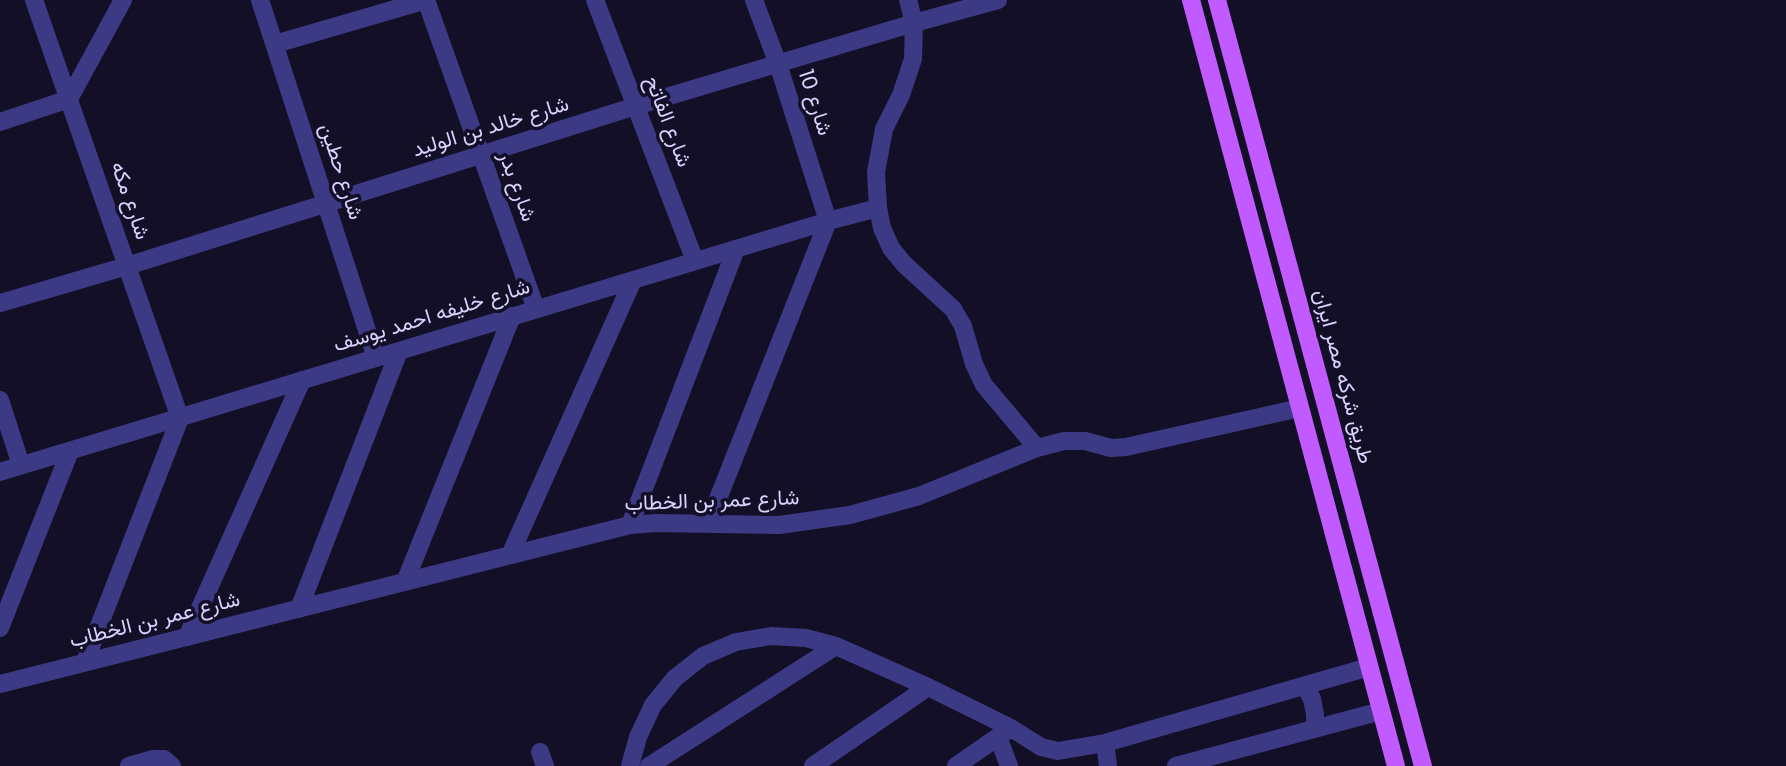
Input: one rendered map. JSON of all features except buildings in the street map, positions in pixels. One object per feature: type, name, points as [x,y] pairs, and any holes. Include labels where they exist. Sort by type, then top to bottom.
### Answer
[{"type":"main road","points":[[1191,0],[1396,766]]},
{"type":"main road","name":"طريق شركه مصر ايران","points":[[1217,0],[1423,766]]},
{"type":"street","name":"شارع مكه","points":[[34,0],[180,418]]},
{"type":"street","points":[[0,122],[69,99],[120,6],[131,0]]},
{"type":"street","name":"شارع حطين","points":[[260,0],[376,358]]},
{"type":"street","points":[[275,44],[426,0]]},
{"type":"street","name":"شارع بدر","points":[[426,0],[536,309]]},
{"type":"street","name":"شارع الفاتح","points":[[595,0],[695,261]]},
{"type":"street","name":"شارع 10","points":[[754,0],[778,64],[828,221]]},
{"type":"street","points":[[908,0],[915,23],[913,59],[901,95],[884,129],[876,172],[882,228],[891,248],[904,264],[953,309],[963,326],[974,364],[984,385],[1037,447]]},
{"type":"street","name":"شارع خالد بن الوليد","points":[[0,303],[127,266],[636,106],[998,0]]},
{"type":"street","name":"شارع خليفه احمد يوسف","points":[[0,472],[736,248],[878,208]]},
{"type":"street","points":[[708,524],[828,221]]},
{"type":"street","points":[[630,525],[736,248]]},
{"type":"street","points":[[510,555],[634,280]]},
{"type":"street","points":[[405,582],[512,316]]},
{"type":"street","points":[[299,609],[399,351]]},
{"type":"street","points":[[187,637],[302,380]]},
{"type":"street","points":[[0,400],[21,465]]},
{"type":"street","name":"شارع عمر بن الخطاب","points":[[0,684],[630,525],[779,525],[850,515],[919,496],[1037,447],[1064,441],[1085,441],[1111,448],[1146,445],[1300,408]]},
{"type":"street","points":[[85,662],[180,418]]},
{"type":"street","points":[[0,628],[71,451]]},
{"type":"street","points":[[631,766],[638,737],[653,705],[675,678],[703,656],[736,642],[771,636],[806,638],[836,646],[928,687],[1004,732],[1058,751],[1105,743],[1369,667]]},
{"type":"street","points":[[649,766],[836,646]]},
{"type":"street","points":[[1304,686],[1312,699],[1315,729]]},
{"type":"street","points":[[813,766],[928,687]]},
{"type":"street","points":[[1176,766],[1381,711]]},
{"type":"street","points":[[956,766],[1004,732]]},
{"type":"street","points":[[1004,732],[1009,766]]},
{"type":"street","points":[[1105,743],[1108,766]]},
{"type":"street","points":[[129,766],[153,759],[164,759],[172,766]]}]
